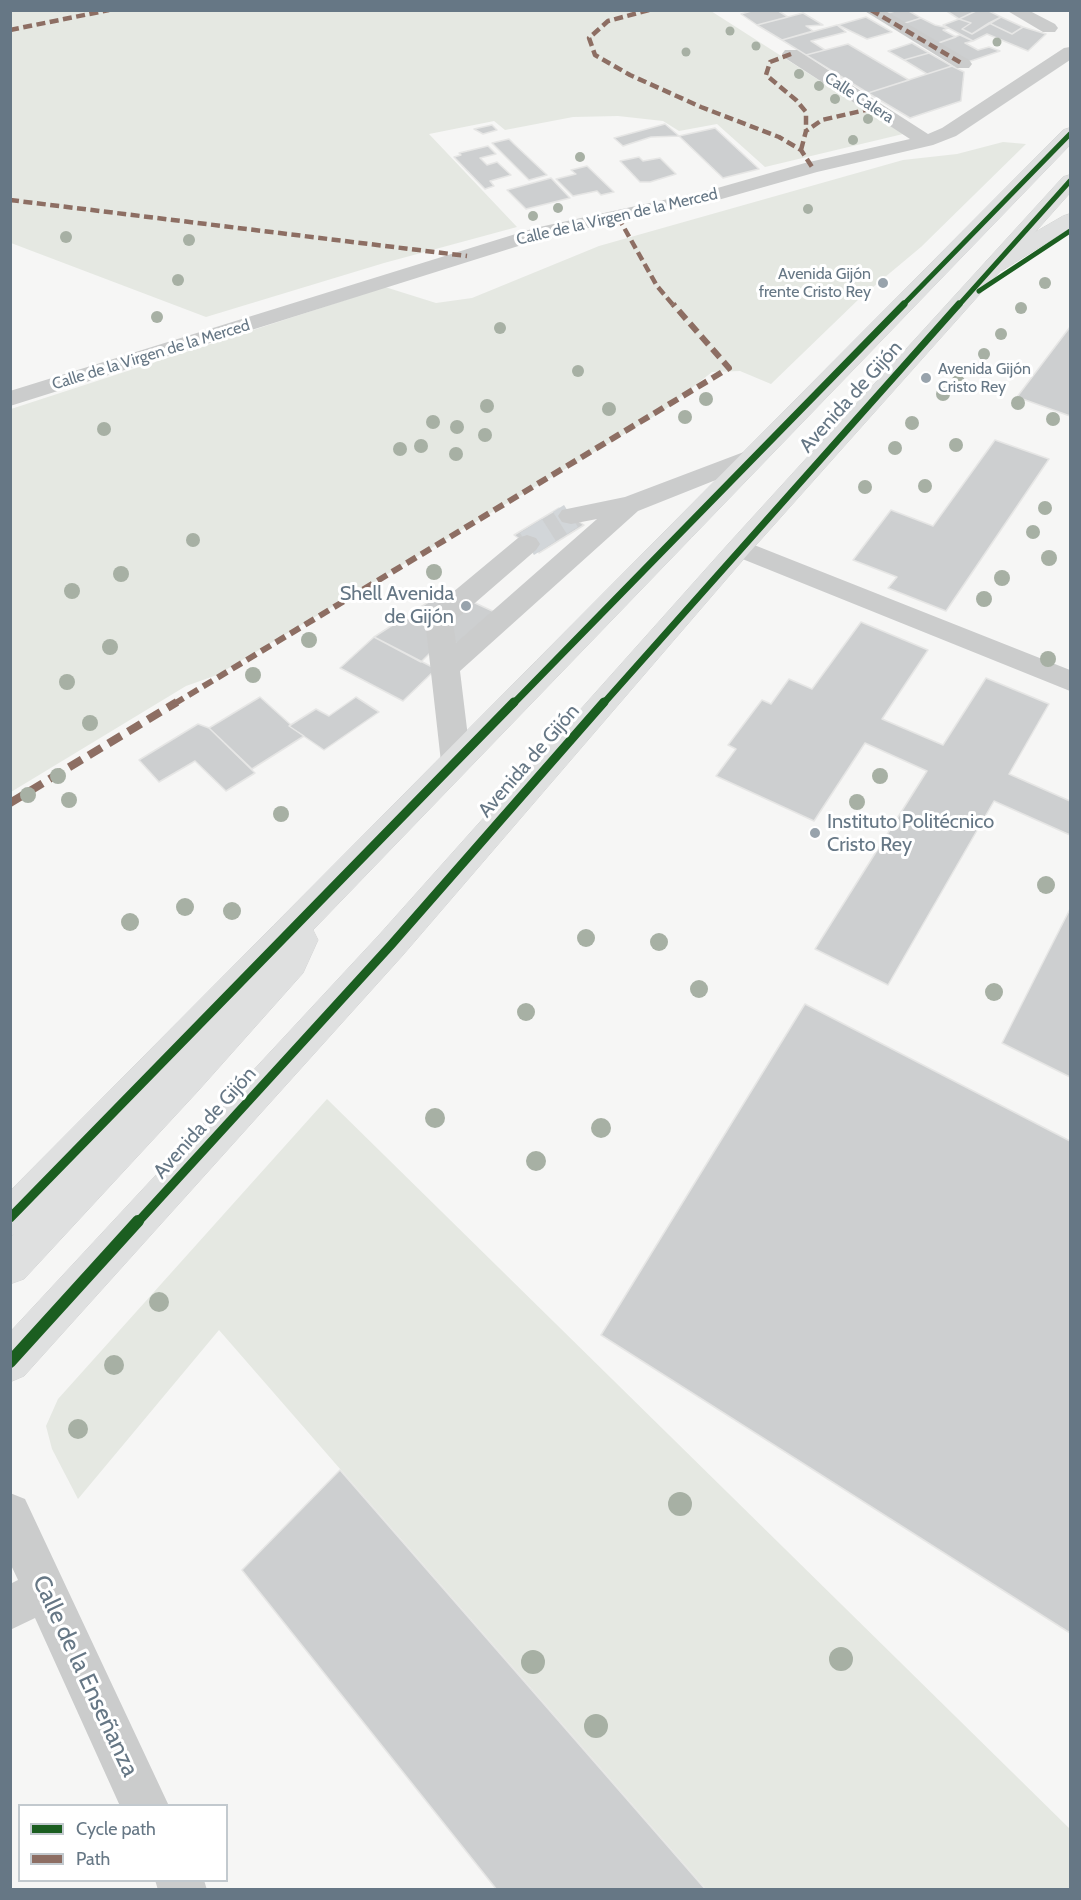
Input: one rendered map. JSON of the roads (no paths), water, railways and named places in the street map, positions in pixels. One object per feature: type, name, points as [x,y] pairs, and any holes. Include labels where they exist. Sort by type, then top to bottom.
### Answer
[{"type":"main road","name":"Avenida de Gijón","points":[[10,1218],[1071,134]]},
{"type":"main road","name":"Avenida de Gijón","points":[[10,1362],[391,945],[740,548],[1071,180]]},
{"type":"main road","points":[[995,265],[1071,220]]},
{"type":"main road","points":[[10,1266],[186,1080],[291,963],[321,900]]},
{"type":"street","points":[[871,10],[963,64]]},
{"type":"street","points":[[1014,10],[1049,28]]},
{"type":"street","name":"Calle de la Virgen de la Merced","points":[[10,399],[542,232],[718,194],[812,167],[927,141],[949,132],[1071,52]]},
{"type":"street","name":"Calle Calera","points":[[791,54],[927,141]]},
{"type":"street","points":[[571,516],[629,505],[758,455]]},
{"type":"street","points":[[445,668],[629,505]]},
{"type":"street","points":[[456,762],[439,619],[527,544]]},
{"type":"street","points":[[740,548],[1071,681]]},
{"type":"street","name":"Calle de la Enseñanza","points":[[10,1514],[28,1598],[144,1804]]},
{"type":"tunnel","points":[[527,544],[571,516]]},
{"type":"place","name":"Avenida Gijón frente Cristo Rey","points":[[883,283]]},
{"type":"place","name":"Avenida Gijón Cristo Rey","points":[[926,378]]},
{"type":"place","name":"Shell Avenida de Gijón","points":[[466,606]]},
{"type":"place","name":"Instituto Politécnico Cristo Rey","points":[[815,833]]}]
